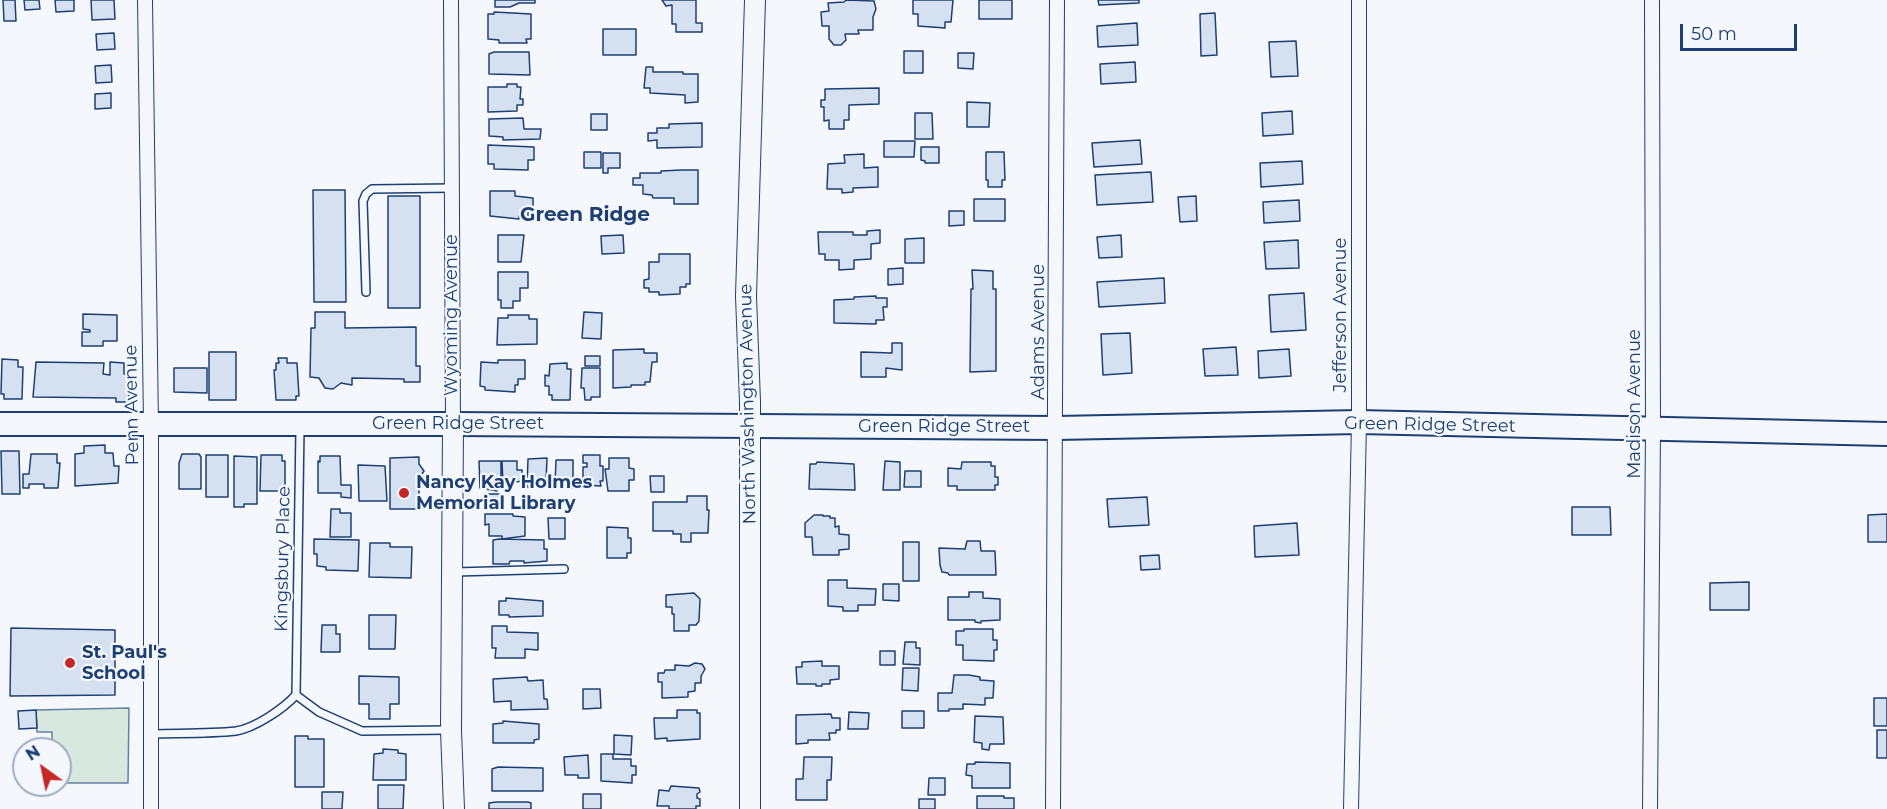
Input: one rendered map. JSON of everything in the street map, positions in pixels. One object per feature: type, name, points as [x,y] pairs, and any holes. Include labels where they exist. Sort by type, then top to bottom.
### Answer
[{"type":"main road","name":"Green Ridge Street","points":[[0,424],[1057,428],[1359,423],[1887,434]]},
{"type":"street","name":"Penn Avenue","points":[[145,0],[151,424],[151,809]]},
{"type":"street","name":"Wyoming Avenue","points":[[451,0],[453,424],[451,730],[454,809]]},
{"type":"street","name":"North Washington Avenue","points":[[750,809],[749,426],[746,296],[755,0]]},
{"type":"street","name":"Adams Avenue","points":[[1053,809],[1057,428],[1057,0]]},
{"type":"street","name":"Jefferson Avenue","points":[[1351,809],[1359,423],[1359,0]]},
{"type":"street","name":"Madison Avenue","points":[[1650,809],[1653,430],[1652,0]]},
{"type":"lane","points":[[366,292],[363,201],[366,194],[372,189],[452,188]]},
{"type":"lane","name":"Kingsbury Place","points":[[296,695],[300,424]]},
{"type":"lane","points":[[452,573],[564,569]]},
{"type":"lane","points":[[151,734],[238,730],[286,706],[296,695],[319,712],[362,731],[451,730]]},
{"type":"shaded area","points":[[129,708],[128,783],[72,783],[72,737],[52,737],[52,732],[37,732],[36,710]]},
{"type":"building","points":[[3,0],[15,0],[16,21],[4,21]]},
{"type":"building","points":[[24,0],[39,0],[40,9],[25,10]]},
{"type":"building","points":[[55,0],[74,0],[74,11],[56,12]]},
{"type":"building","points":[[91,0],[114,0],[115,19],[92,20]]},
{"type":"building","points":[[495,0],[535,0],[535,3],[495,7]]},
{"type":"building","points":[[662,0],[696,0],[696,23],[702,23],[702,32],[676,32],[676,24],[672,24],[672,5],[666,6]]},
{"type":"building","points":[[846,0],[874,1],[876,9],[873,17],[873,30],[858,30],[859,34],[845,34],[846,40],[841,45],[834,45],[829,39],[829,26],[822,26],[821,12],[829,11],[828,3]]},
{"type":"building","points":[[913,0],[953,0],[951,22],[945,22],[945,28],[918,26],[918,14],[913,14]]},
{"type":"building","points":[[979,0],[1012,0],[1012,19],[979,19]]},
{"type":"building","points":[[1098,0],[1139,0],[1139,3],[1099,5]]},
{"type":"building","points":[[494,12],[531,14],[531,39],[526,39],[527,43],[499,43],[499,40],[488,39],[488,14],[494,14]]},
{"type":"building","points":[[1215,13],[1217,55],[1201,56],[1200,14]]},
{"type":"building","points":[[1137,23],[1138,45],[1098,47],[1097,26]]},
{"type":"building","points":[[603,29],[636,29],[636,55],[603,55]]},
{"type":"building","points":[[114,33],[115,49],[97,50],[96,34]]},
{"type":"building","points":[[1296,41],[1298,76],[1271,77],[1269,42]]},
{"type":"building","points":[[904,51],[923,51],[923,73],[904,73]]},
{"type":"building","points":[[529,52],[530,75],[489,74],[489,54]]},
{"type":"building","points":[[958,53],[974,53],[973,69],[958,68]]},
{"type":"building","points":[[1135,62],[1136,82],[1101,84],[1100,64]]},
{"type":"building","points":[[111,65],[112,82],[96,83],[95,66]]},
{"type":"building","points":[[646,67],[653,67],[653,72],[698,74],[698,102],[685,103],[685,95],[650,93],[650,88],[644,88]]},
{"type":"building","points":[[507,84],[517,84],[517,87],[521,87],[520,99],[523,99],[523,105],[517,105],[517,111],[488,112],[488,87],[507,87]]},
{"type":"building","points":[[879,88],[879,104],[849,105],[849,120],[844,120],[844,129],[829,129],[829,120],[824,121],[824,107],[821,107],[821,100],[825,100],[825,89]]},
{"type":"building","points":[[111,93],[111,108],[95,109],[95,94]]},
{"type":"building","points":[[967,102],[990,103],[989,127],[967,127]]},
{"type":"building","points":[[1292,111],[1293,134],[1263,136],[1262,113]]},
{"type":"building","points":[[915,113],[932,113],[933,139],[915,139]]},
{"type":"building","points":[[591,114],[607,114],[607,130],[591,130]]},
{"type":"building","points":[[523,118],[524,129],[541,129],[540,139],[503,140],[503,137],[489,136],[489,119]]},
{"type":"building","points":[[702,123],[702,147],[657,148],[657,140],[648,141],[648,133],[657,133],[657,128],[669,128],[669,124]]},
{"type":"building","points":[[1140,140],[1142,164],[1094,167],[1092,143]]},
{"type":"building","points":[[884,141],[915,141],[914,157],[884,157]]},
{"type":"building","points":[[488,145],[534,147],[534,160],[528,160],[528,170],[494,169],[494,164],[488,164]]},
{"type":"building","points":[[921,147],[939,147],[939,163],[925,163],[921,160]]},
{"type":"building","points":[[584,152],[601,152],[601,168],[584,168]]},
{"type":"building","points":[[986,152],[1004,152],[1005,180],[1002,180],[1002,187],[988,187]]},
{"type":"building","points":[[603,153],[620,153],[620,168],[608,168],[608,173],[603,173]]},
{"type":"building","points":[[864,154],[864,168],[878,167],[878,187],[853,188],[853,192],[842,193],[842,189],[827,189],[828,164],[845,163],[844,155]]},
{"type":"building","points":[[1302,161],[1303,184],[1261,187],[1260,163]]},
{"type":"building","points":[[698,170],[698,204],[674,204],[674,198],[653,198],[652,195],[643,194],[643,185],[633,185],[633,178],[640,178],[640,173]]},
{"type":"building","points":[[1151,172],[1153,202],[1097,205],[1095,175]]},
{"type":"building","points":[[313,190],[345,190],[346,302],[314,302]]},
{"type":"building","points":[[490,191],[515,191],[515,196],[533,198],[533,211],[528,211],[528,217],[519,216],[519,219],[490,216]]},
{"type":"building","points":[[388,196],[420,196],[420,308],[388,308]]},
{"type":"building","points":[[1196,196],[1197,221],[1180,222],[1178,197]]},
{"type":"building","points":[[974,199],[1005,199],[1005,221],[974,221]]},
{"type":"building","points":[[1299,200],[1300,221],[1264,223],[1263,202]]},
{"type":"building","points":[[949,211],[964,211],[964,225],[949,226]]},
{"type":"building","points":[[880,230],[880,243],[871,244],[871,259],[854,260],[854,269],[839,270],[839,260],[825,260],[825,254],[819,254],[818,232],[853,232],[853,235],[867,235],[867,231]]},
{"type":"building","points":[[498,235],[524,235],[521,262],[498,262]]},
{"type":"building","points":[[623,235],[624,253],[602,254],[601,236]]},
{"type":"building","points":[[1121,235],[1122,257],[1099,258],[1097,237]]},
{"type":"building","points":[[924,238],[924,263],[905,263],[905,239]]},
{"type":"building","points":[[1298,240],[1299,268],[1266,269],[1264,242]]},
{"type":"building","points":[[659,254],[690,254],[690,284],[680,287],[680,294],[659,295],[659,292],[649,292],[649,288],[644,288],[644,280],[649,279],[649,262],[659,262]]},
{"type":"building","points":[[903,268],[903,284],[888,285],[888,269]]},
{"type":"building","points":[[972,270],[993,271],[993,289],[996,289],[996,371],[970,372]]},
{"type":"building","points":[[498,272],[528,272],[528,288],[520,288],[520,301],[513,301],[513,308],[501,308],[501,300],[498,300]]},
{"type":"building","points":[[1164,278],[1165,303],[1099,307],[1097,282]]},
{"type":"building","points":[[1304,293],[1306,330],[1271,332],[1269,295]]},
{"type":"building","points":[[876,296],[876,298],[887,298],[887,307],[883,307],[884,320],[876,320],[876,324],[834,323],[834,300]]},
{"type":"building","points":[[315,312],[345,312],[345,328],[416,327],[416,366],[420,366],[420,382],[404,382],[404,379],[352,378],[352,385],[341,383],[333,389],[325,388],[319,378],[310,377],[311,328],[315,328]]},
{"type":"building","points":[[584,312],[602,313],[601,339],[582,338]]},
{"type":"building","points":[[83,314],[117,315],[117,341],[103,341],[103,346],[82,346],[82,332],[90,332],[90,330],[83,329]]},
{"type":"building","points":[[508,315],[529,315],[529,319],[537,319],[537,344],[497,345],[498,318],[508,318]]},
{"type":"building","points":[[1130,333],[1132,373],[1103,375],[1101,334]]},
{"type":"building","points":[[892,343],[902,343],[902,370],[886,368],[886,377],[861,377],[861,352],[892,353]]},
{"type":"building","points":[[1236,347],[1238,375],[1205,376],[1203,349]]},
{"type":"building","points":[[644,349],[644,353],[657,353],[657,362],[652,362],[650,382],[645,382],[645,385],[613,388],[613,350]]},
{"type":"building","points":[[1289,349],[1291,376],[1259,378],[1258,351]]},
{"type":"building","points":[[209,352],[236,352],[236,400],[209,400]]},
{"type":"building","points":[[585,356],[600,356],[600,366],[585,366]]},
{"type":"building","points":[[278,358],[287,358],[287,363],[297,363],[299,396],[296,396],[296,400],[276,400],[274,370],[276,370],[276,363],[279,363]]},
{"type":"building","points":[[2,359],[18,360],[18,367],[23,367],[22,399],[4,399],[4,394],[1,394]]},
{"type":"building","points":[[498,360],[525,360],[525,379],[518,379],[515,392],[485,390],[485,387],[480,386],[481,362],[498,363]]},
{"type":"building","points":[[36,362],[104,363],[103,374],[110,375],[110,362],[124,363],[124,374],[129,374],[129,402],[116,402],[116,398],[33,397]]},
{"type":"building","points":[[567,363],[567,369],[571,369],[570,400],[552,400],[552,395],[549,395],[549,386],[545,386],[545,375],[549,376],[550,364]]},
{"type":"building","points":[[174,368],[207,368],[207,393],[174,392]]},
{"type":"building","points":[[582,368],[600,368],[600,397],[585,400],[584,388],[581,388]]},
{"type":"building","points":[[105,445],[105,453],[113,453],[114,466],[119,466],[118,483],[75,486],[75,454],[84,453],[84,446]]},
{"type":"building","points":[[1,451],[19,451],[20,494],[2,494]]},
{"type":"building","points":[[31,454],[57,454],[57,463],[60,463],[58,488],[44,488],[44,484],[29,484],[29,488],[23,488],[23,474],[29,474]]},
{"type":"building","points":[[182,454],[199,454],[201,457],[201,489],[179,489],[179,463]]},
{"type":"building","points":[[206,455],[228,455],[228,497],[206,497]]},
{"type":"building","points":[[261,455],[282,455],[282,461],[285,461],[285,491],[260,491]]},
{"type":"building","points":[[583,455],[600,455],[600,466],[603,466],[601,486],[583,485],[583,467],[587,467],[587,463],[583,463]]},
{"type":"building","points":[[234,456],[257,457],[257,504],[234,507]]},
{"type":"building","points":[[320,456],[340,456],[341,485],[351,485],[351,498],[341,497],[341,493],[318,493]]},
{"type":"building","name":"Nancy Kay Holmes Memorial Library","points":[[419,457],[419,464],[424,471],[419,478],[419,509],[390,509],[390,458]]},
{"type":"building","points":[[547,458],[546,482],[540,482],[540,487],[527,487],[528,459]]},
{"type":"building","points":[[609,458],[629,458],[629,468],[634,469],[634,480],[629,480],[629,491],[608,491],[605,469],[609,469]]},
{"type":"building","points":[[556,460],[573,460],[573,488],[555,485]]},
{"type":"building","points":[[479,461],[501,461],[501,488],[497,488],[497,491],[480,488]]},
{"type":"building","points":[[502,461],[517,461],[517,470],[522,470],[522,481],[503,484]]},
{"type":"building","points":[[885,461],[900,462],[900,490],[883,490]]},
{"type":"building","points":[[817,462],[854,464],[855,490],[809,489],[810,464]]},
{"type":"building","points":[[962,462],[991,462],[991,466],[995,466],[995,477],[998,477],[995,490],[957,490],[957,486],[948,486],[948,468],[961,469]]},
{"type":"building","points":[[358,465],[385,466],[387,501],[359,501]]},
{"type":"building","points":[[905,471],[921,471],[921,487],[904,487]]},
{"type":"building","points":[[650,476],[664,476],[664,492],[651,492]]},
{"type":"building","points":[[484,494],[500,494],[500,509],[484,509]]},
{"type":"building","points":[[687,496],[707,496],[708,533],[691,533],[691,542],[681,542],[681,534],[673,534],[673,531],[653,531],[653,502],[687,502]]},
{"type":"building","points":[[1147,497],[1149,525],[1109,527],[1107,499]]},
{"type":"building","points":[[1572,507],[1610,507],[1611,535],[1572,535]]},
{"type":"building","points":[[331,509],[340,509],[340,513],[351,513],[351,537],[330,537]]},
{"type":"building","points":[[485,514],[513,514],[513,516],[525,517],[525,536],[502,539],[502,536],[489,536],[489,524],[485,525]]},
{"type":"building","points":[[1887,514],[1887,542],[1868,542],[1868,515]]},
{"type":"building","points":[[814,515],[835,518],[835,527],[839,526],[839,534],[849,535],[849,549],[839,550],[839,555],[813,555],[812,537],[805,537],[805,523]]},
{"type":"building","points":[[548,518],[565,518],[565,539],[549,539]]},
{"type":"building","points":[[1297,523],[1299,555],[1255,557],[1254,526]]},
{"type":"building","points":[[607,527],[628,528],[631,553],[627,553],[627,558],[607,558]]},
{"type":"building","points":[[314,539],[359,540],[358,571],[326,570],[326,567],[317,566]]},
{"type":"building","points":[[493,540],[544,540],[547,561],[524,563],[524,561],[510,561],[509,564],[493,564]]},
{"type":"building","points":[[967,541],[980,541],[981,551],[995,551],[996,575],[949,575],[942,572],[939,548],[965,549]]},
{"type":"building","points":[[903,542],[919,542],[919,581],[903,581]]},
{"type":"building","points":[[370,543],[390,543],[390,547],[412,547],[411,578],[369,577]]},
{"type":"building","points":[[1159,555],[1160,569],[1141,570],[1140,556]]},
{"type":"building","points":[[828,580],[847,580],[847,588],[876,589],[875,605],[858,605],[858,611],[843,611],[843,607],[828,606]]},
{"type":"building","points":[[1749,582],[1749,610],[1710,610],[1710,583]]},
{"type":"building","points":[[883,584],[899,584],[899,601],[883,600]]},
{"type":"building","points":[[969,592],[983,592],[983,598],[1000,599],[1000,620],[981,621],[981,623],[975,620],[948,620],[948,597],[969,597]]},
{"type":"building","points":[[694,593],[700,599],[699,621],[696,625],[689,625],[689,631],[674,631],[674,614],[672,614],[672,607],[666,607],[666,595]]},
{"type":"building","points":[[506,598],[543,601],[543,616],[499,615],[499,601],[506,601]]},
{"type":"building","points":[[369,615],[396,615],[395,649],[369,649]]},
{"type":"building","points":[[322,625],[336,625],[336,634],[340,634],[340,652],[321,652]]},
{"type":"building","points":[[492,626],[507,626],[507,632],[538,633],[538,650],[525,649],[525,658],[495,658],[496,648],[492,648]]},
{"type":"building","points":[[11,628],[115,630],[115,695],[10,696]]},
{"type":"building","points":[[964,629],[993,629],[993,640],[997,640],[994,661],[963,660],[963,645],[956,645],[956,631],[964,631]]},
{"type":"building","points":[[905,642],[916,642],[916,648],[920,648],[920,665],[903,664]]},
{"type":"building","points":[[880,651],[895,651],[895,665],[880,665]]},
{"type":"building","points":[[822,661],[822,666],[839,666],[839,679],[830,680],[830,684],[822,684],[822,686],[797,684],[796,667],[802,667],[802,662]]},
{"type":"building","points":[[695,663],[702,664],[705,669],[701,676],[701,683],[695,683],[695,691],[688,692],[688,697],[662,698],[662,682],[658,682],[658,673],[675,670],[675,665],[689,666]]},
{"type":"building","points":[[903,668],[919,668],[918,691],[902,690]]},
{"type":"building","points":[[954,675],[969,675],[980,677],[980,680],[994,681],[993,698],[985,698],[985,705],[963,704],[963,709],[938,711],[938,693],[952,693]]},
{"type":"building","points":[[359,676],[399,677],[399,704],[390,704],[390,719],[369,719],[369,704],[359,704]]},
{"type":"building","points":[[527,677],[528,681],[543,680],[544,699],[547,699],[548,709],[511,710],[511,701],[494,702],[493,679]]},
{"type":"building","points":[[583,689],[600,689],[601,708],[583,709]]},
{"type":"building","points":[[1874,698],[1887,698],[1887,726],[1874,726]]},
{"type":"building","points":[[36,710],[37,728],[19,729],[18,711]]},
{"type":"building","points":[[677,710],[697,710],[697,713],[700,713],[700,739],[667,741],[667,738],[655,739],[654,718],[677,718]]},
{"type":"building","points":[[902,711],[924,711],[924,728],[902,728]]},
{"type":"building","points":[[849,712],[869,713],[868,729],[848,729]]},
{"type":"building","points":[[831,714],[832,718],[840,718],[840,730],[836,730],[836,733],[829,733],[830,740],[808,740],[808,743],[796,744],[796,715]]},
{"type":"building","points":[[975,716],[1003,717],[1004,744],[990,744],[989,750],[982,749],[982,743],[974,742]]},
{"type":"building","points":[[503,721],[539,724],[539,739],[534,740],[534,743],[493,743],[493,724],[503,723]]},
{"type":"building","points":[[1877,730],[1887,730],[1887,758],[1877,758]]},
{"type":"building","points":[[614,735],[632,736],[631,755],[614,754]]},
{"type":"building","points":[[295,736],[324,739],[324,787],[295,787]]},
{"type":"building","points":[[383,749],[398,750],[398,753],[406,754],[406,780],[373,780],[374,754],[383,753]]},
{"type":"building","points":[[601,754],[613,754],[613,759],[631,759],[631,766],[636,766],[636,775],[632,775],[632,783],[601,781]]},
{"type":"building","points":[[588,755],[589,778],[565,775],[564,757]]},
{"type":"building","points":[[804,757],[832,757],[831,780],[827,780],[827,800],[796,800],[796,779],[803,779]]},
{"type":"building","points":[[975,762],[1010,763],[1010,788],[972,788],[972,776],[966,775],[967,764],[975,764]]},
{"type":"building","points":[[498,767],[543,768],[543,791],[492,791],[492,769]]},
{"type":"building","points":[[929,778],[945,778],[945,795],[928,795]]},
{"type":"building","points":[[378,785],[404,785],[403,809],[378,809]]},
{"type":"building","points":[[671,786],[699,788],[697,798],[700,799],[700,806],[696,806],[696,809],[669,809],[669,806],[657,806],[659,790],[669,791]]},
{"type":"building","points":[[322,792],[343,792],[342,809],[322,809]]},
{"type":"building","points":[[583,794],[601,794],[601,809],[583,809]]},
{"type":"building","points":[[977,796],[1014,798],[1014,809],[977,809]]},
{"type":"building","points":[[919,799],[935,799],[935,809],[919,809]]},
{"type":"building","points":[[528,802],[531,803],[531,809],[489,809],[489,803]]},
{"type":"place","name":"Nancy Kay Holmes Memorial Library","points":[[404,493]]},
{"type":"place","name":"St. Paul's School","points":[[70,663]]},
{"type":"district","name":"Green Ridge","points":[[585,215]]}]
